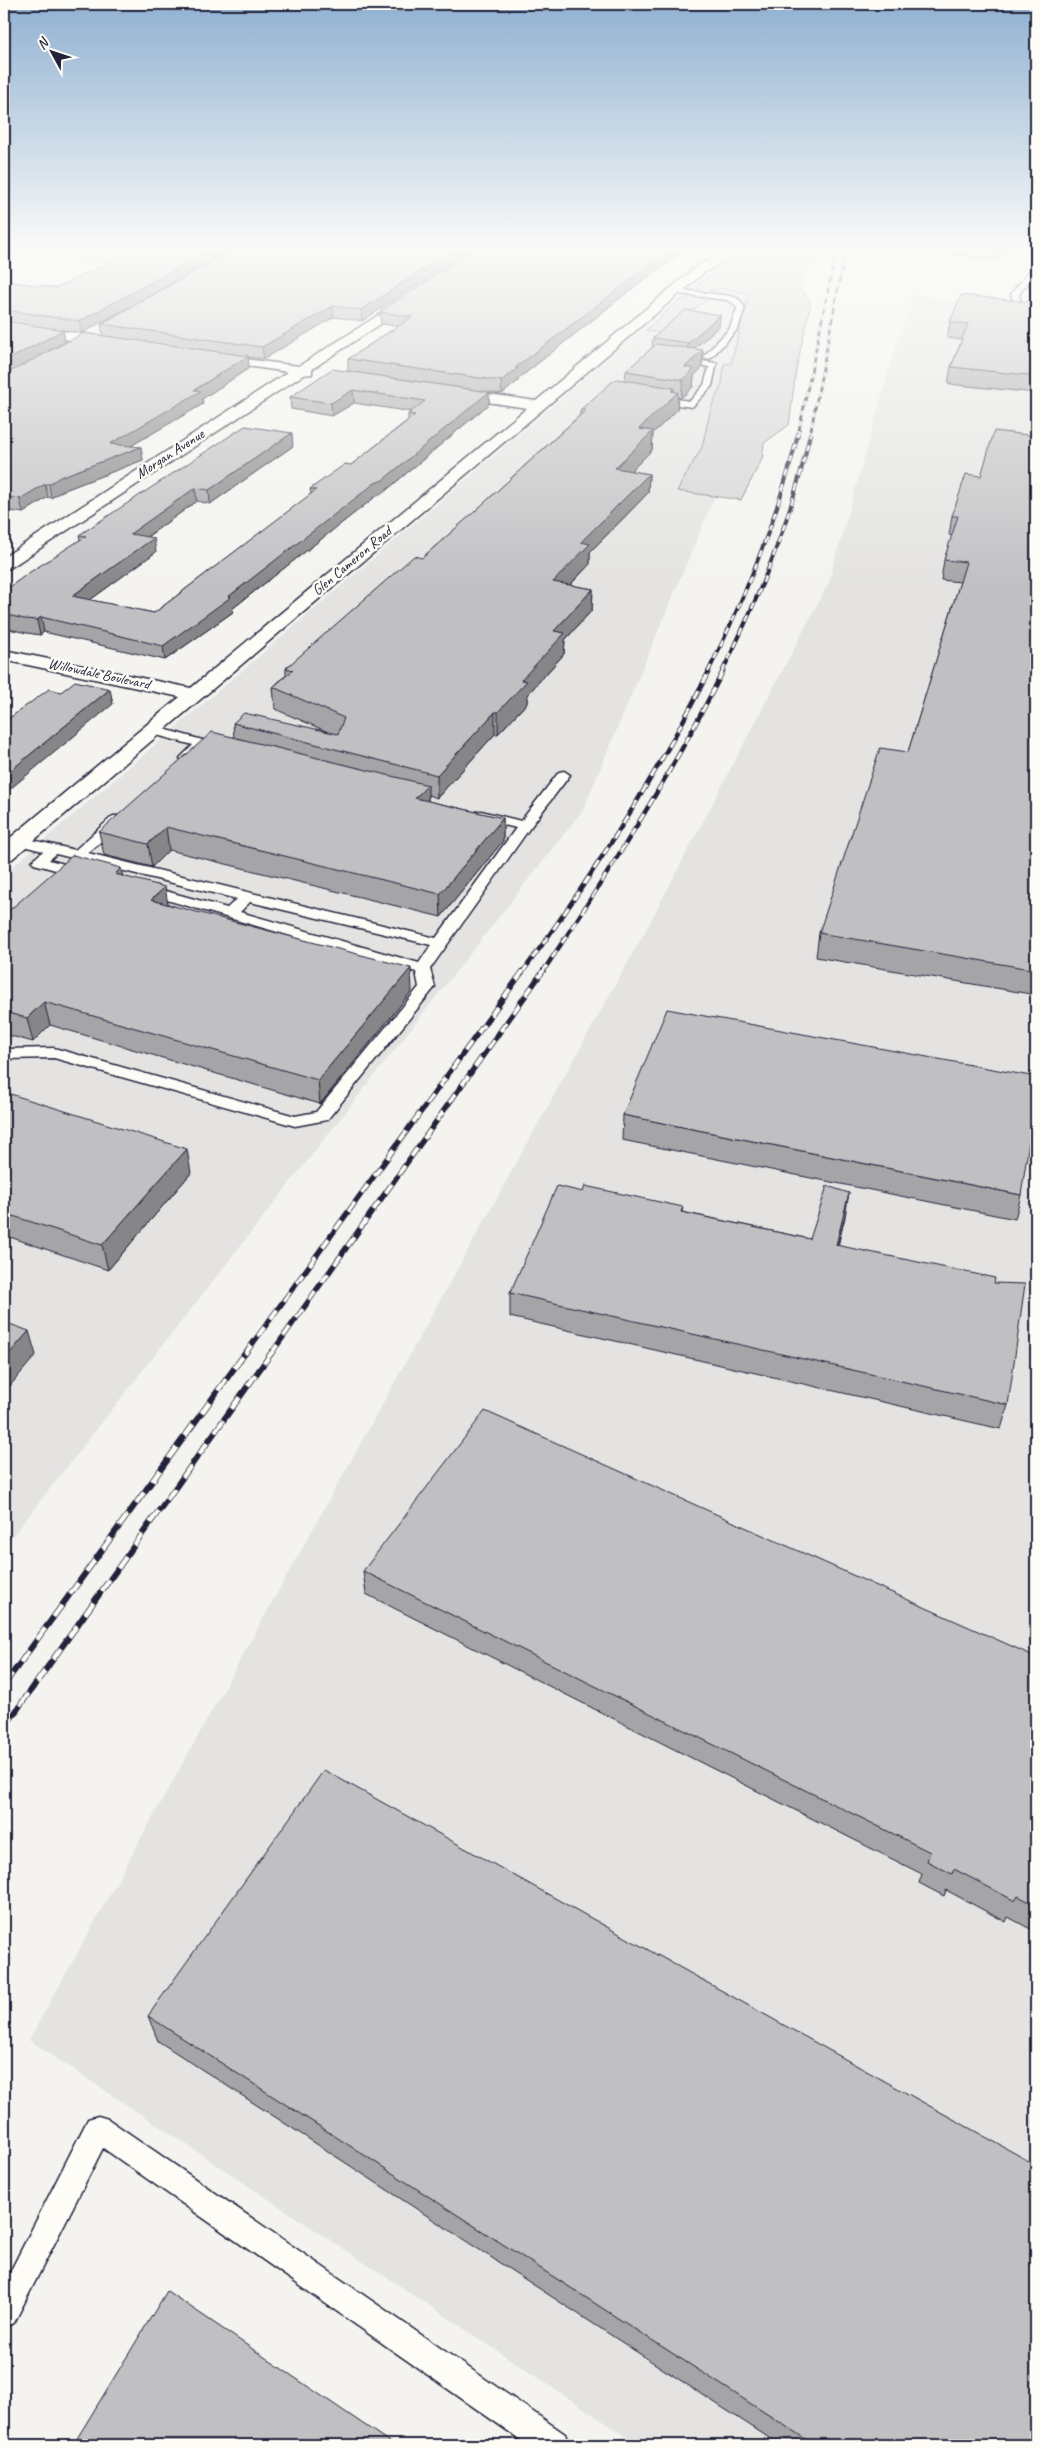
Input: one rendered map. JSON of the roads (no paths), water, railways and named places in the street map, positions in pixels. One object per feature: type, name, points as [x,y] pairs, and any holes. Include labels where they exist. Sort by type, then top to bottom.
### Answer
[{"type":"street","points":[[245,361],[319,372]]},
{"type":"street","name":"Morgan Avenue","points":[[4,564],[311,361]]},
{"type":"street","name":"Glen Cameron Road","points":[[4,854],[589,361]]},
{"type":"street","points":[[444,391],[536,405]]},
{"type":"street","name":"Willowdale Boulevard","points":[[4,655],[194,694]]},
{"type":"lane","points":[[646,398],[692,404],[708,386],[714,365],[686,361]]},
{"type":"lane","points":[[153,730],[206,745],[173,770]]},
{"type":"lane","points":[[4,1054],[54,1053],[295,1121],[321,1116],[427,987],[423,969],[524,826],[564,775]]},
{"type":"lane","points":[[78,855],[129,809]]},
{"type":"lane","points":[[467,812],[524,826]]},
{"type":"lane","points":[[20,841],[440,944]]},
{"type":"lane","points":[[54,848],[39,861],[92,875]]},
{"type":"lane","points":[[50,880],[64,868]]},
{"type":"lane","points":[[129,885],[423,969]]},
{"type":"lane","points":[[231,913],[247,897]]},
{"type":"lane","points":[[4,2313],[98,2129],[554,2445]]},
{"type":"railway","points":[[798,435],[813,361]]},
{"type":"railway","points":[[810,435],[824,361]]},
{"type":"railway","points":[[708,672],[760,555],[781,495],[798,434]]},
{"type":"railway","points":[[722,672],[774,556],[794,496],[810,434]]},
{"type":"railway","points":[[522,973],[622,826],[668,749],[709,671]]},
{"type":"railway","points":[[542,973],[660,787],[723,671]]},
{"type":"railway","points":[[245,1354],[523,971]]},
{"type":"railway","points":[[271,1354],[543,971]]},
{"type":"railway","points":[[4,1685],[246,1352]]},
{"type":"railway","points":[[4,1728],[272,1352]]}]
